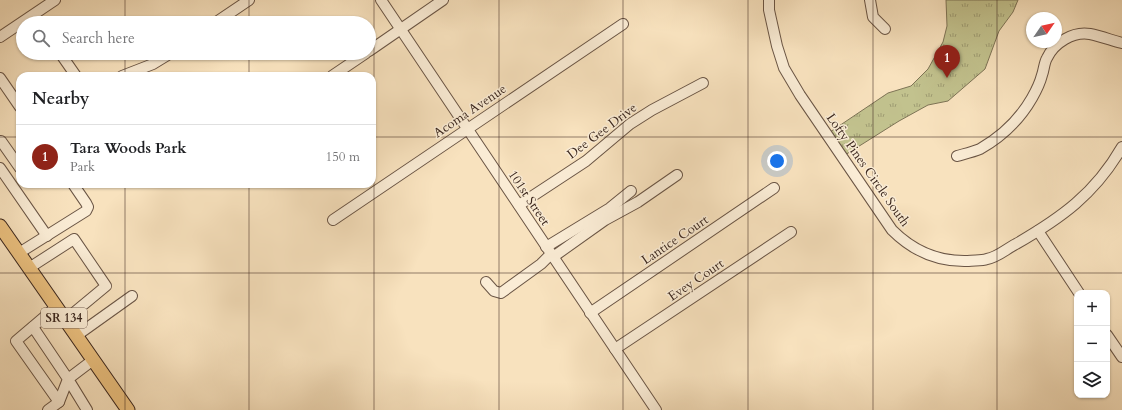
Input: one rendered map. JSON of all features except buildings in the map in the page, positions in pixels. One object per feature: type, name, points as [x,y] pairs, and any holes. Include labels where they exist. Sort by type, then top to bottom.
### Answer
[{"type":"main road","name":"SR 134","points":[[1,228],[128,410]]},
{"type":"street","points":[[31,16],[55,0]]},
{"type":"street","points":[[225,16],[249,0]]},
{"type":"street","name":"101st Street","points":[[381,0],[656,410]]},
{"type":"street","points":[[376,46],[443,0]]},
{"type":"street","name":"Lofty Pines Circle South","points":[[769,0],[769,10],[776,46],[784,68],[800,95],[884,220],[901,239],[927,254],[951,261],[984,260],[997,256],[1038,231],[1082,199],[1100,180],[1115,160],[1122,147]]},
{"type":"street","points":[[870,0],[873,17],[885,29]]},
{"type":"street","name":"Acoma Avenue","points":[[333,220],[623,24]]},
{"type":"street","points":[[0,37],[16,26]]},
{"type":"street","points":[[956,156],[979,149],[994,140],[1016,120],[1032,98],[1042,77],[1047,58],[1052,50],[1062,41],[1071,36],[1083,33],[1122,43]]},
{"type":"street","points":[[65,60],[73,72]]},
{"type":"street","points":[[132,72],[160,60]]},
{"type":"street","points":[[338,72],[356,60]]},
{"type":"street","points":[[0,78],[16,100]]},
{"type":"street","name":"Dee Gee Drive","points":[[518,205],[586,160],[630,124],[652,110],[703,83]]},
{"type":"street","points":[[0,142],[2,141],[16,162]]},
{"type":"street","points":[[0,168],[3,180],[47,236]]},
{"type":"street","points":[[3,180],[16,171]]},
{"type":"street","points":[[550,253],[638,202],[677,175]]},
{"type":"street","points":[[19,253],[86,211],[88,207],[77,188]]},
{"type":"street","name":"Lantice Court","points":[[590,313],[774,188]]},
{"type":"street","points":[[486,282],[494,291],[501,293],[541,264],[550,253],[631,191]]},
{"type":"street","points":[[1038,231],[1077,290]]},
{"type":"street","name":"Evey Court","points":[[615,349],[791,232]]},
{"type":"street","points":[[29,268],[74,239],[106,286],[65,320]]},
{"type":"street","points":[[76,336],[132,296]]},
{"type":"street","points":[[56,308],[16,342],[59,402]]},
{"type":"street","points":[[33,327],[87,410]]},
{"type":"street","points":[[1110,339],[1122,356]]},
{"type":"street","points":[[48,410],[59,402],[68,379],[93,360]]},
{"type":"green space","points":[[946,0],[1018,0],[1013,12],[999,31],[985,69],[948,101],[928,105],[899,121],[845,155],[830,132],[888,93],[911,86],[928,69],[943,42],[947,26]]},
{"type":"place","name":"Tara Woods Park","points":[[947,78]]}]
